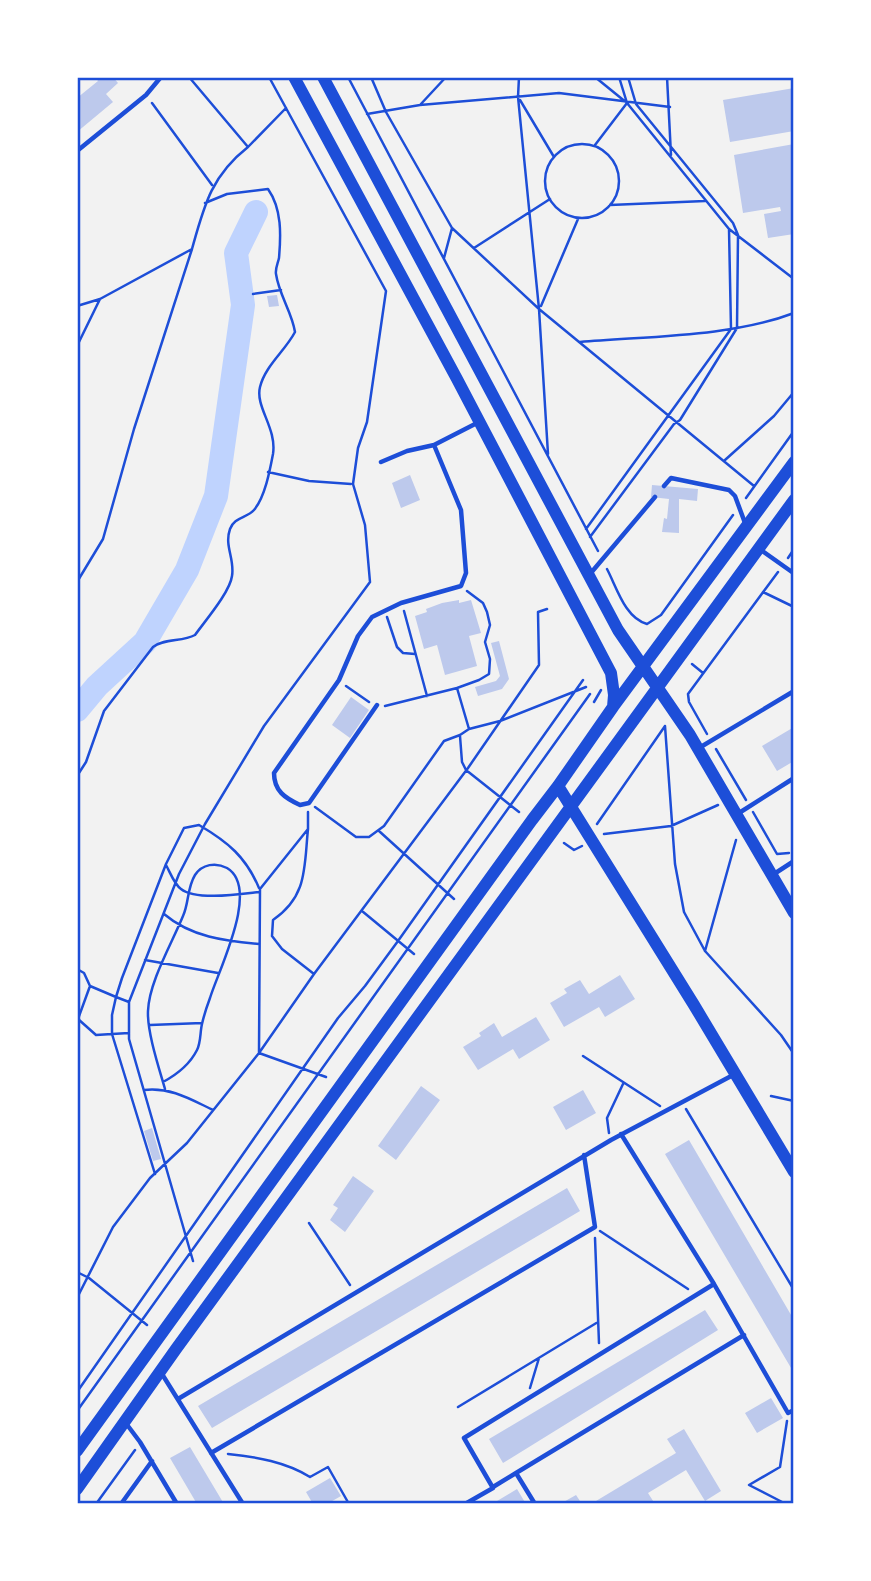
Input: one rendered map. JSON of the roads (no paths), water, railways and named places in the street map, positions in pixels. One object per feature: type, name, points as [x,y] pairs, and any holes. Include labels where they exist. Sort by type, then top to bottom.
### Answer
[{"type":"main road","points":[[294,77],[480,421],[611,673],[613,707]]},
{"type":"main road","points":[[323,77],[618,630],[698,749],[794,913]]},
{"type":"main road","points":[[77,1451],[515,842],[794,462]]},
{"type":"main road","points":[[77,1489],[160,1370],[794,500]]},
{"type":"main road","points":[[558,786],[794,1172]]},
{"type":"lane","points":[[77,151],[146,95],[161,77]]},
{"type":"lane","points":[[381,462],[407,451],[434,445],[480,421]]},
{"type":"lane","points":[[377,705],[309,803],[300,805],[284,798],[274,783],[274,774],[340,680],[358,636],[372,617],[401,603],[461,586],[466,573],[461,510],[434,445]]},
{"type":"lane","points":[[664,486],[671,478],[724,488],[732,493],[747,527]]},
{"type":"lane","points":[[589,575],[655,498]]},
{"type":"lane","points":[[759,548],[792,572]]},
{"type":"lane","points":[[698,749],[794,691]]},
{"type":"lane","points":[[738,819],[750,807],[794,778]]},
{"type":"lane","points":[[772,875],[794,861]]},
{"type":"lane","points":[[178,1399],[621,1134],[736,1074]]},
{"type":"lane","points":[[621,1134],[791,1411]]},
{"type":"lane","points":[[211,1453],[595,1227],[584,1156]]},
{"type":"lane","points":[[493,1488],[464,1438],[714,1284]]},
{"type":"lane","points":[[465,1504],[744,1335]]},
{"type":"lane","points":[[160,1370],[243,1504]]},
{"type":"lane","points":[[124,1422],[140,1442],[177,1504]]},
{"type":"lane","points":[[121,1504],[152,1461]]},
{"type":"lane","points":[[516,1473],[535,1504]]},
{"type":"waterway","points":[[77,710],[97,686],[145,642],[187,570],[216,496],[243,305],[236,253],[256,212]]}]
